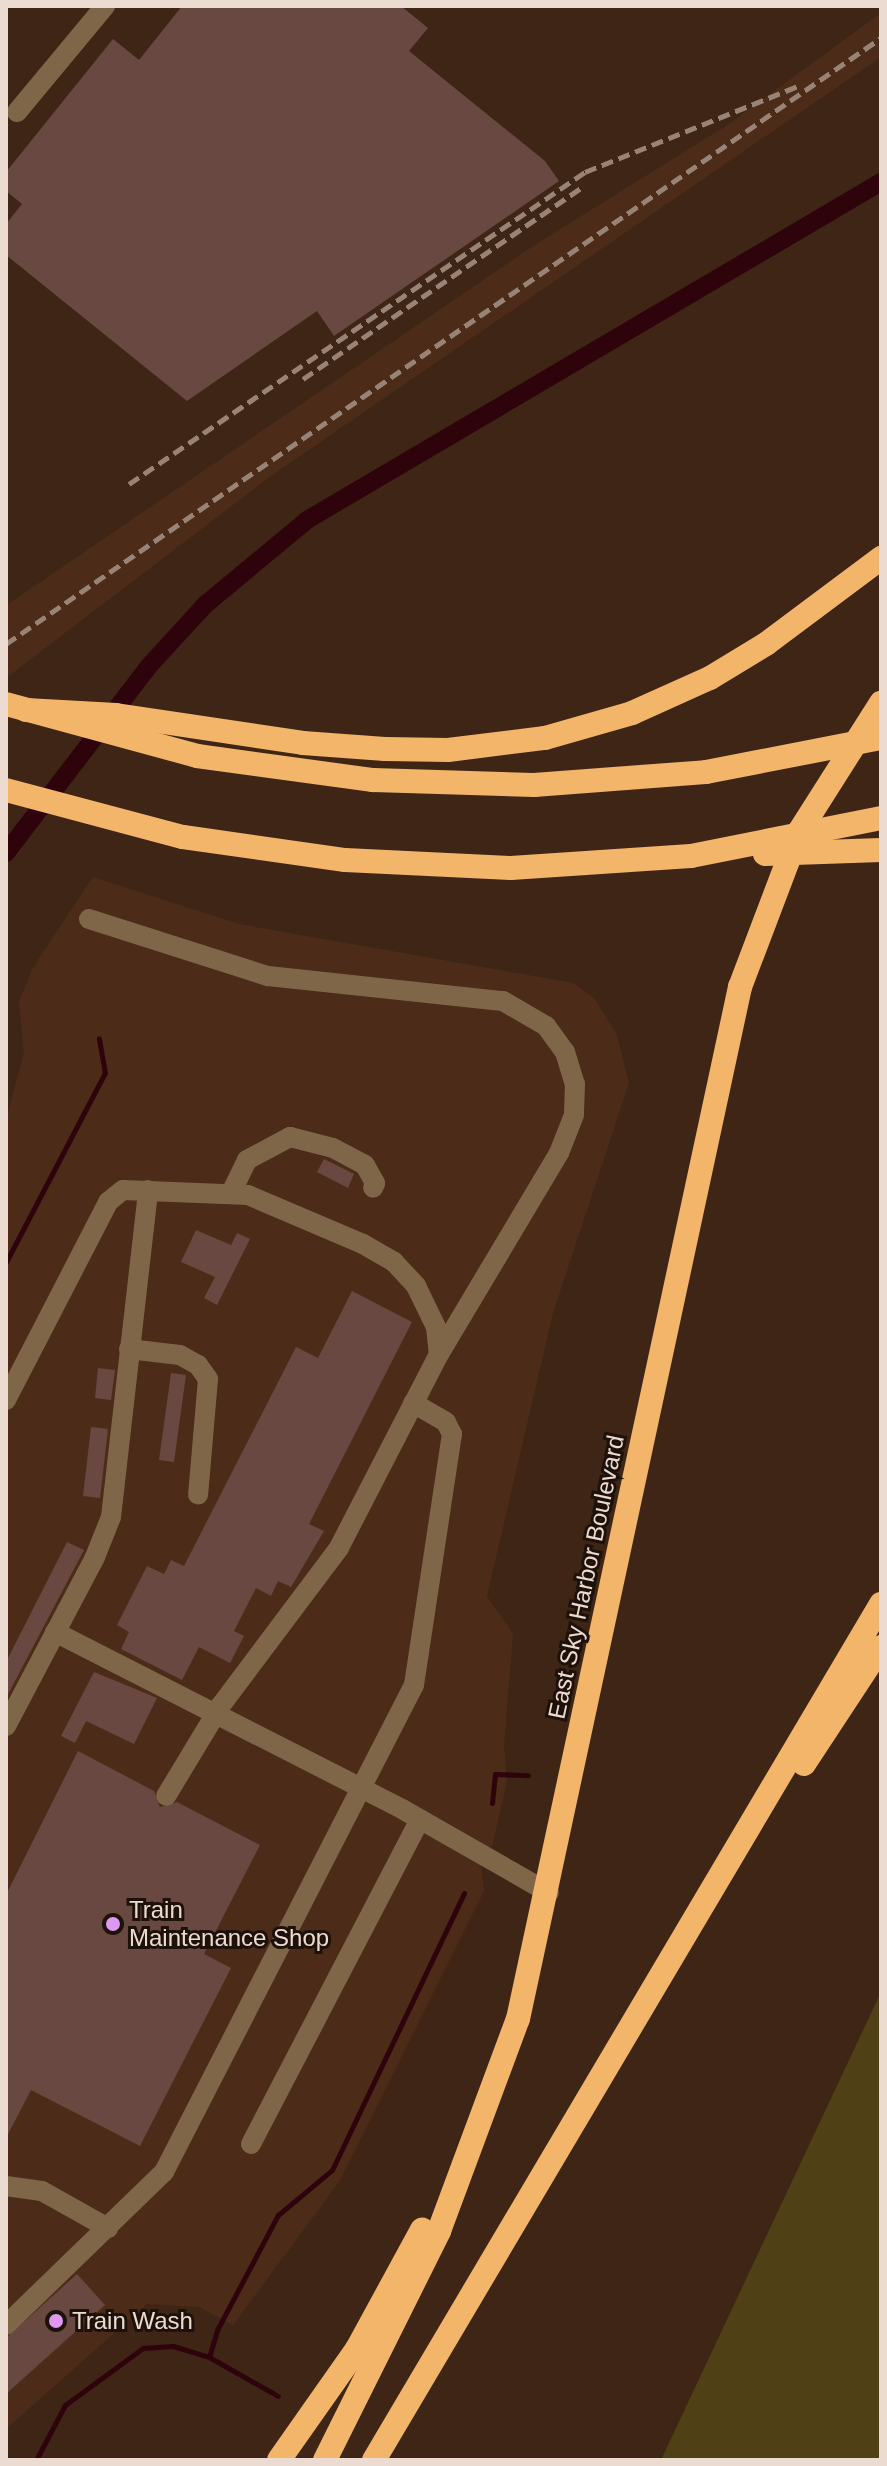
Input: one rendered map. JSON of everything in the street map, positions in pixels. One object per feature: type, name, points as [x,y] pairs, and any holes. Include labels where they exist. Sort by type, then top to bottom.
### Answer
[{"type":"highway","points":[[16,707],[116,715],[215,732],[417,750],[483,747],[575,731],[632,713],[710,678],[775,638],[881,558]]},
{"type":"highway","name":"East Sky Harbor Boulevard","points":[[325,2460],[399,2318],[474,2142],[518,2019],[546,1901],[740,987],[799,832],[881,703]]},
{"type":"highway","points":[[16,707],[197,756],[325,776],[469,786],[598,782],[706,772],[881,738]]},
{"type":"highway","points":[[6,790],[183,837],[313,857],[433,866],[545,867],[691,856],[881,850]]},
{"type":"highway","points":[[691,856],[881,818]]},
{"type":"highway","points":[[374,2460],[881,1604]]},
{"type":"highway","points":[[524,2210],[620,2069],[775,1810],[881,1647]]},
{"type":"highway","points":[[279,2460],[350,2361],[416,2243],[451,2163],[546,1901]]},
{"type":"lane","points":[[17,112],[105,6]]},
{"type":"lane","points":[[89,919],[268,976],[503,1001],[533,1015],[557,1038],[575,1084],[570,1131],[506,1247],[439,1354],[339,1548],[216,1713],[166,1796]]},
{"type":"lane","points":[[231,1193],[247,1160],[290,1137],[333,1148],[365,1165],[373,1188]]},
{"type":"lane","points":[[6,1400],[111,1198],[123,1190],[231,1193],[267,1201],[394,1262],[424,1299],[436,1327],[439,1354]]},
{"type":"lane","points":[[6,1726],[111,1517],[148,1190]]},
{"type":"lane","points":[[129,1349],[180,1355],[198,1365],[208,1379],[198,1495]]},
{"type":"lane","points":[[6,2325],[164,2172],[363,1788],[416,1679],[438,1544],[452,1430],[413,1403]]},
{"type":"lane","points":[[55,1632],[420,1819],[546,1901]]},
{"type":"lane","points":[[251,2144],[420,1819]]},
{"type":"lane","points":[[6,2186],[42,2191],[108,2228]]},
{"type":"shaded area","points":[[881,13],[881,57],[271,476],[6,678],[6,606],[11,602],[536,244],[726,126]]},
{"type":"shaded area","points":[[93,877],[239,924],[574,983],[594,998],[617,1035],[629,1083],[553,1313],[487,1596],[513,1634],[504,1746],[507,1781],[492,1847],[481,1864],[484,1891],[339,2182],[233,2325],[199,2307],[147,2304],[6,2429],[6,1120],[24,1052],[19,1002],[32,969]]},
{"type":"shaded area","points":[[881,1992],[881,2460],[661,2460]]},
{"type":"building","points":[[182,6],[401,6],[428,28],[409,51],[545,161],[559,181],[334,336],[317,311],[187,401],[6,255],[6,224],[22,204],[6,191],[6,172],[113,39],[139,60]]},
{"type":"building","points":[[324,1159],[354,1174],[348,1188],[317,1172]]},
{"type":"building","points":[[196,1230],[231,1245],[237,1233],[250,1239],[217,1305],[204,1298],[215,1277],[181,1262]]},
{"type":"building","points":[[352,1291],[412,1322],[309,1524],[324,1531],[291,1587],[278,1581],[271,1596],[256,1588],[234,1631],[244,1636],[230,1663],[199,1647],[182,1680],[121,1649],[129,1632],[117,1625],[147,1566],[164,1574],[171,1560],[184,1566],[296,1347],[318,1358]]},
{"type":"building","points":[[98,1368],[115,1370],[111,1400],[95,1398]]},
{"type":"building","points":[[171,1373],[186,1375],[174,1462],[159,1460]]},
{"type":"building","points":[[91,1427],[108,1429],[100,1498],[83,1496]]},
{"type":"building","points":[[67,1542],[84,1550],[6,1698],[6,1662]]},
{"type":"building","points":[[94,1672],[157,1698],[134,1744],[86,1721],[75,1743],[61,1736]]},
{"type":"building","name":"Train Maintenance Shop","points":[[78,1751],[154,1791],[160,1807],[177,1802],[260,1845],[204,1954],[231,1968],[140,2146],[31,2090],[6,2138],[6,1895]]},
{"type":"building","name":"Train Wash","points":[[77,2274],[105,2305],[6,2394],[6,2338]]},
{"type":"waterway","points":[[6,853],[148,667],[206,604],[307,520],[881,182]]},
{"type":"waterway","points":[[6,1262],[105,1073],[99,1039]]},
{"type":"waterway","points":[[492,1803],[495,1774],[528,1775]]},
{"type":"waterway","points":[[209,2357],[217,2330],[278,2215],[332,2170],[464,1893]]},
{"type":"waterway","points":[[36,2460],[65,2405],[143,2348],[173,2346],[209,2357],[278,2396]]},
{"type":"railway","points":[[6,644],[881,38]]},
{"type":"railway","points":[[129,484],[585,172],[798,86]]},
{"type":"railway","points":[[303,379],[581,188]]},
{"type":"place","name":"Train Maintenance Shop","points":[[113,1924]]},
{"type":"place","name":"Train Wash","points":[[56,2321]]}]
